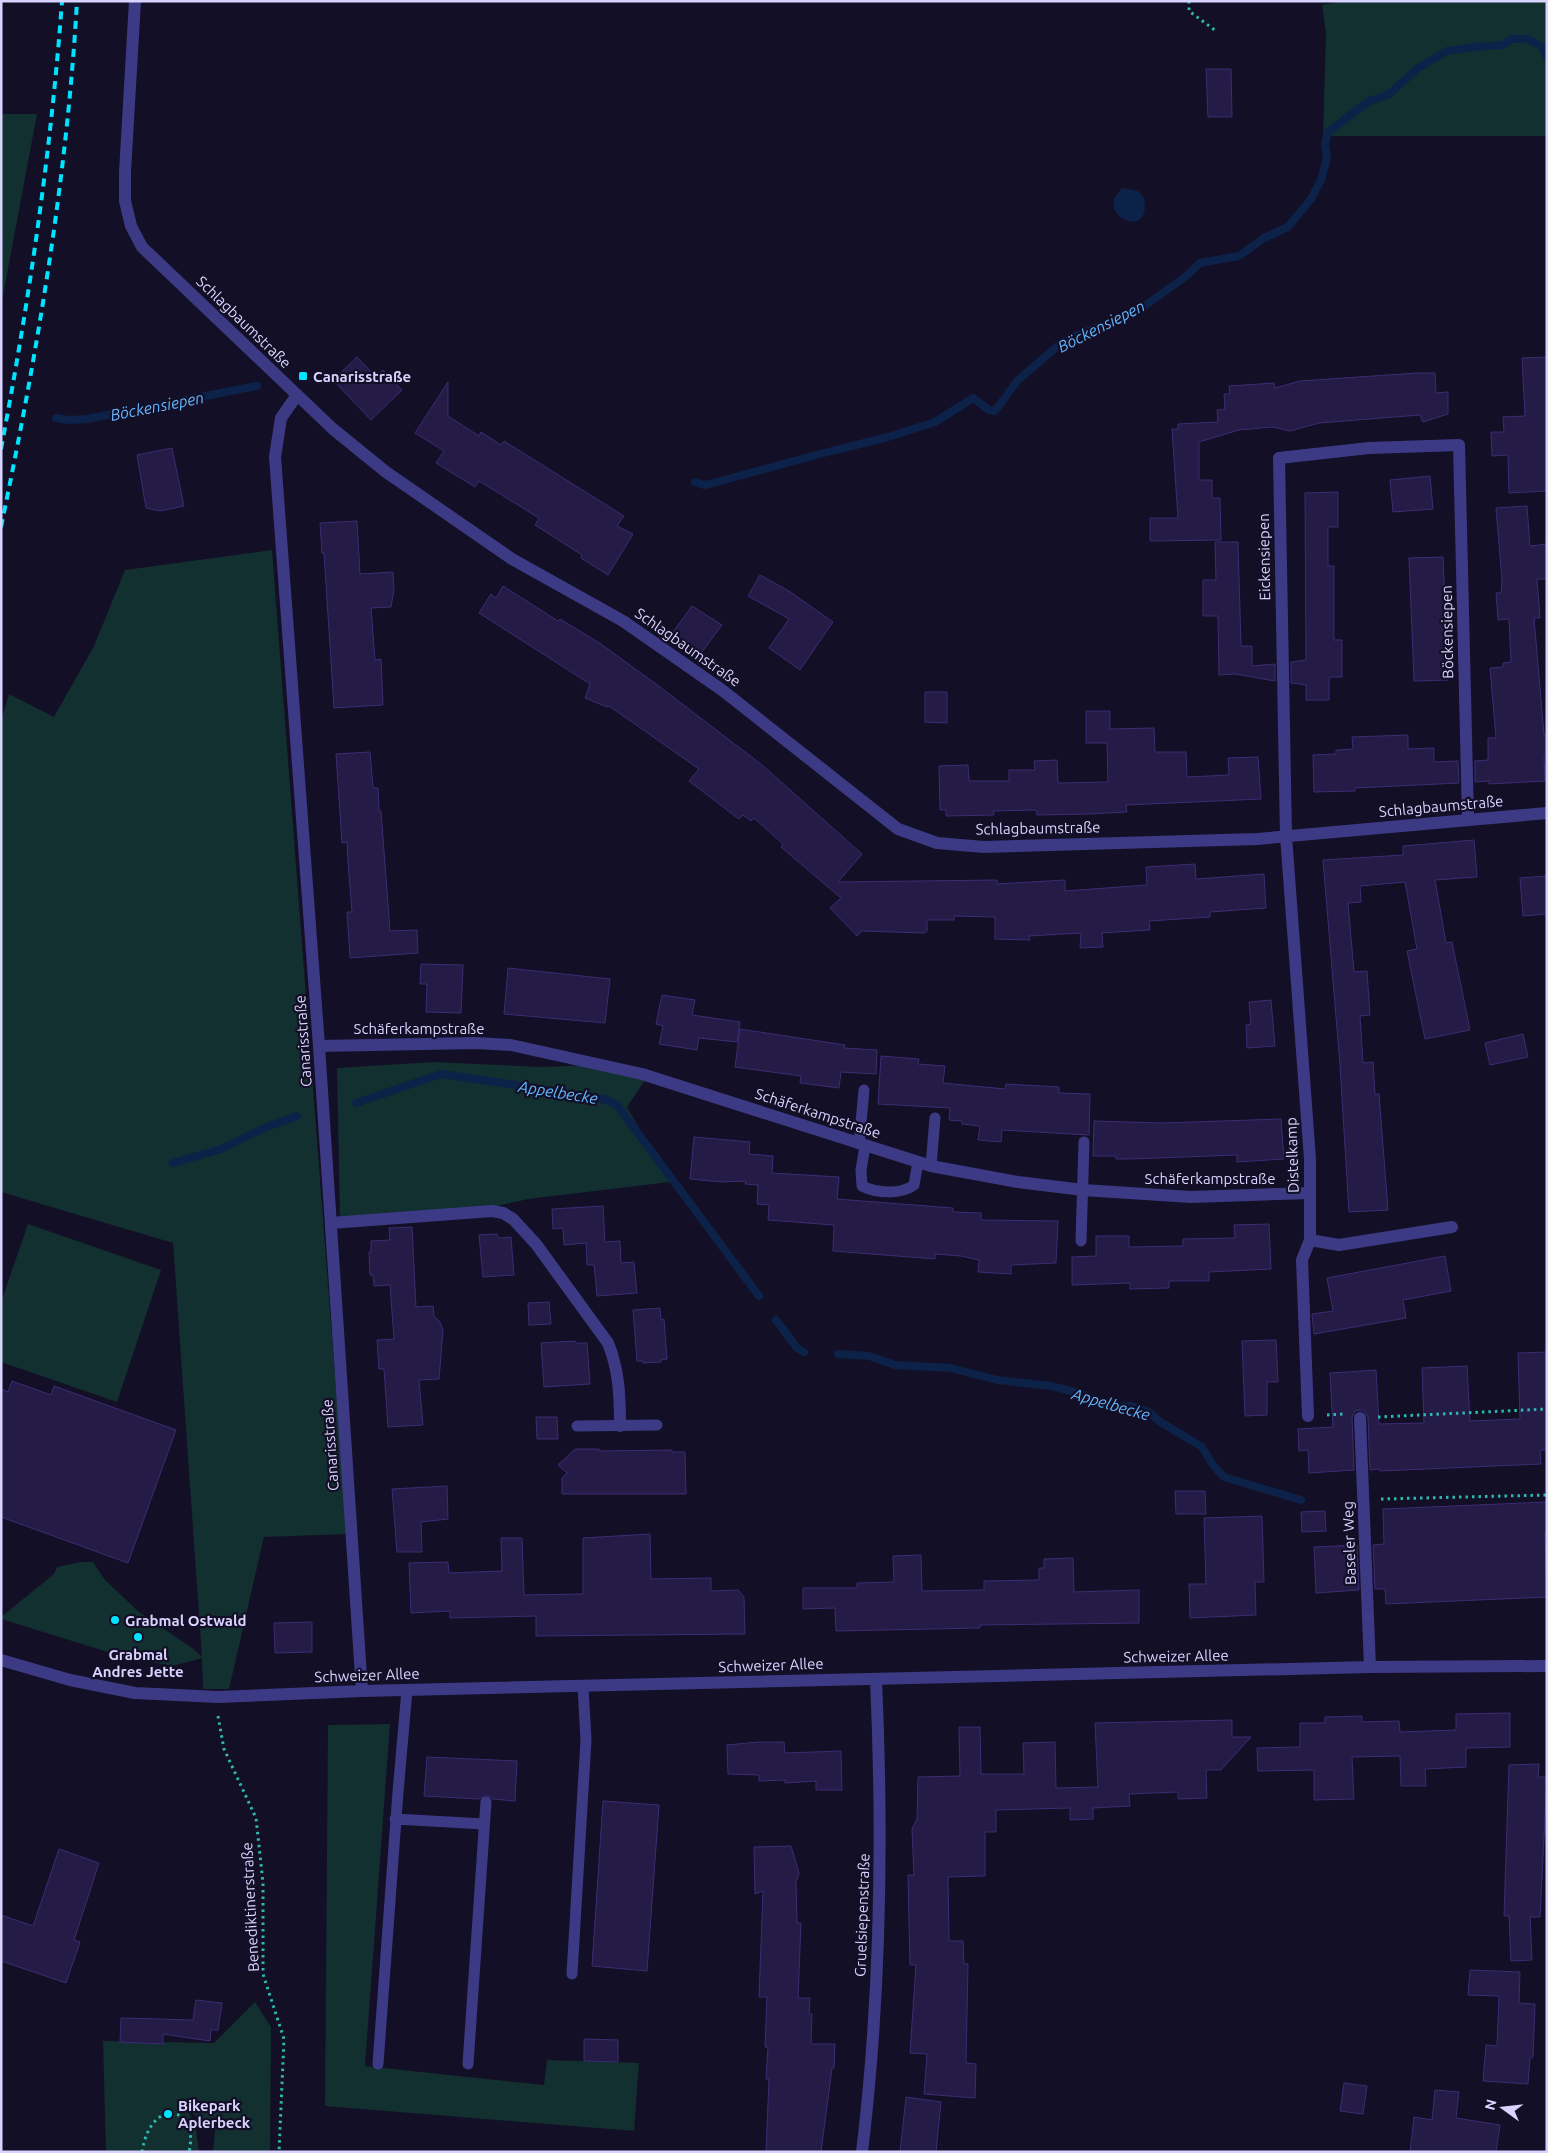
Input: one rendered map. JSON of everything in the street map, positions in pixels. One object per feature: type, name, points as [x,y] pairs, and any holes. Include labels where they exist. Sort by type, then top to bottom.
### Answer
[{"type":"street","name":"Schlagbaumstraße","points":[[135,1],[125,201],[131,226],[142,247],[333,429],[386,472],[512,559],[622,621],[722,690],[898,829],[937,843],[984,846],[1257,839],[1547,813]]},
{"type":"street","name":"Canarisstraße","points":[[297,395],[281,418],[275,457],[319,1046],[362,1691]]},
{"type":"street","name":"Eickensiepen","points":[[1286,836],[1279,458],[1369,448],[1458,445]]},
{"type":"street","name":"Böckensiepen","points":[[1458,445],[1468,819]]},
{"type":"street","name":"Distelkamp","points":[[1286,836],[1310,1159],[1310,1240],[1302,1260],[1308,1416]]},
{"type":"street","name":"Schäferkampstraße","points":[[319,1046],[476,1043],[511,1045],[642,1074],[931,1166],[1018,1182],[1083,1190],[1191,1197],[1310,1193]]},
{"type":"street","points":[[331,1223],[492,1211],[503,1213],[513,1219],[536,1244],[608,1343],[615,1360],[619,1386],[620,1426]]},
{"type":"street","points":[[1310,1240],[1339,1245],[1452,1227]]},
{"type":"street","name":"Baseler Weg","points":[[1360,1418],[1370,1667]]},
{"type":"street","name":"Schweizer Allee","points":[[1,1660],[70,1680],[135,1693],[218,1697],[362,1691],[1370,1667],[1547,1666]]},
{"type":"street","name":"Gruelsiepenstraße","points":[[862,2152],[871,2063],[880,1890],[881,1829],[876,1679]]},
{"type":"lane","points":[[864,1090],[862,1186],[871,1190],[906,1191],[914,1185],[918,1162]]},
{"type":"lane","points":[[931,1166],[935,1118]]},
{"type":"lane","points":[[1081,1241],[1084,1142]]},
{"type":"lane","points":[[577,1426],[657,1426]]},
{"type":"lane","points":[[572,1974],[586,1740],[583,1687]]},
{"type":"lane","points":[[378,2064],[395,1819],[407,1690]]},
{"type":"lane","points":[[468,2064],[486,1802]]},
{"type":"lane","points":[[395,1819],[484,1824]]},
{"type":"path","points":[[1189,1],[1189,11],[1216,31]]},
{"type":"path","points":[[1308,1416],[1360,1413],[1360,1418],[1547,1409]]},
{"type":"path","points":[[1363,1499],[1547,1495]]},
{"type":"path","name":"Benediktinerstraße","points":[[218,1697],[218,1721],[224,1749],[256,1818],[262,1884],[264,1974],[284,2039],[279,2152]]},
{"type":"path","points":[[142,2152],[149,2128],[156,2118],[164,2114],[172,2114],[180,2115],[190,2128],[191,2141],[189,2152]]},
{"type":"green space","points":[[1345,1],[1547,1],[1547,136],[1323,136],[1326,33],[1322,5]]},
{"type":"green space","points":[[1,114],[37,114],[1,306]]},
{"type":"green space","points":[[272,550],[347,1534],[264,1537],[229,1689],[203,1689],[202,1658],[173,1666],[124,1657],[1,1619],[1,1617],[54,1574],[57,1567],[80,1562],[93,1562],[105,1580],[139,1612],[192,1648],[202,1657],[173,1243],[1,1192],[1,720],[9,694],[54,717],[94,646],[125,570]]},
{"type":"green space","points":[[434,1062],[541,1067],[594,1065],[645,1080],[627,1107],[670,1182],[528,1199],[493,1207],[340,1219],[337,1068]]},
{"type":"green space","points":[[28,1224],[161,1270],[117,1402],[1,1362],[1,1302]]},
{"type":"green space","points":[[390,1724],[365,2066],[544,2085],[547,2060],[639,2063],[634,2131],[325,2106],[328,1725]]},
{"type":"green space","points":[[255,2002],[271,2027],[270,2152],[213,2152],[215,2131],[185,2108],[195,2122],[199,2152],[106,2152],[103,2041],[214,2043]]},
{"type":"water","points":[[1123,188],[1138,191],[1144,198],[1144,212],[1140,219],[1133,222],[1124,220],[1114,207],[1115,197]]},
{"type":"building","points":[[1206,69],[1231,69],[1232,117],[1208,117]]},
{"type":"building","points":[[357,357],[376,377],[383,370],[402,390],[371,420],[333,380]]},
{"type":"building","points":[[1547,357],[1547,491],[1509,493],[1508,455],[1492,456],[1491,432],[1504,432],[1503,417],[1525,416],[1522,358]]},
{"type":"building","points":[[1435,373],[1436,393],[1448,392],[1448,414],[1423,422],[1420,415],[1319,423],[1290,431],[1273,427],[1239,430],[1199,442],[1199,480],[1212,480],[1212,498],[1220,498],[1221,540],[1150,541],[1150,518],[1178,518],[1172,429],[1178,429],[1178,424],[1218,422],[1217,410],[1225,409],[1224,394],[1230,394],[1229,386],[1274,383],[1275,388],[1300,381]]},
{"type":"building","points":[[448,382],[448,416],[479,436],[481,432],[501,445],[504,441],[624,516],[617,526],[633,534],[608,575],[581,558],[582,555],[535,525],[539,518],[479,481],[475,487],[436,463],[444,451],[415,433]]},
{"type":"building","points":[[172,448],[184,506],[160,511],[146,508],[137,455]]},
{"type":"building","points":[[1430,476],[1433,509],[1393,512],[1390,480]]},
{"type":"building","points":[[1338,492],[1338,527],[1328,527],[1328,566],[1334,566],[1334,640],[1342,640],[1342,677],[1330,677],[1329,700],[1306,700],[1306,685],[1291,683],[1291,662],[1306,660],[1305,493]]},
{"type":"building","points":[[1527,506],[1530,546],[1547,544],[1547,579],[1537,579],[1540,618],[1534,618],[1544,735],[1547,735],[1547,757],[1544,757],[1545,781],[1489,784],[1489,781],[1475,782],[1475,761],[1488,760],[1488,738],[1496,738],[1490,668],[1503,667],[1503,663],[1511,662],[1509,619],[1498,620],[1496,593],[1501,593],[1502,580],[1496,508]]},
{"type":"building","points":[[357,521],[360,574],[393,572],[394,590],[391,607],[371,608],[375,660],[381,659],[383,705],[334,708],[324,553],[322,553],[320,523]]},
{"type":"building","points":[[1215,542],[1238,542],[1241,646],[1252,646],[1252,666],[1275,664],[1275,681],[1235,674],[1219,675],[1218,616],[1203,616],[1203,580],[1216,580]]},
{"type":"building","points":[[1443,557],[1448,680],[1414,681],[1409,558]]},
{"type":"building","points":[[760,575],[789,591],[833,622],[800,670],[769,648],[789,619],[748,596]]},
{"type":"building","points":[[503,586],[558,621],[560,619],[601,644],[762,765],[862,854],[838,882],[997,880],[997,884],[1065,880],[1065,891],[1147,885],[1146,867],[1195,864],[1196,879],[1264,874],[1266,908],[1210,912],[1210,917],[1149,921],[1150,930],[1102,933],[1103,947],[1080,948],[1081,933],[1029,936],[1030,940],[995,939],[995,917],[954,916],[954,920],[927,920],[927,931],[924,933],[862,931],[857,936],[830,908],[841,898],[781,847],[783,844],[754,818],[751,821],[743,815],[739,819],[689,781],[699,769],[609,706],[607,707],[585,698],[590,684],[479,613],[491,594],[496,598]]},
{"type":"building","points":[[692,606],[722,625],[702,652],[673,632]]},
{"type":"building","points":[[925,692],[947,692],[947,723],[925,722]]},
{"type":"building","points":[[1086,711],[1110,711],[1110,729],[1154,728],[1155,752],[1186,752],[1187,777],[1229,775],[1228,758],[1258,757],[1261,799],[1126,805],[1127,812],[1089,814],[1037,815],[1036,810],[993,811],[994,815],[946,816],[946,810],[940,810],[939,766],[968,765],[969,781],[1009,781],[1009,770],[1035,770],[1034,761],[1057,760],[1058,783],[1108,782],[1107,743],[1086,743]]},
{"type":"building","points":[[1408,735],[1408,749],[1434,748],[1434,762],[1458,761],[1459,783],[1355,788],[1355,791],[1314,792],[1313,755],[1336,754],[1336,750],[1353,749],[1352,737]]},
{"type":"building","points":[[370,752],[373,788],[378,788],[379,811],[381,811],[390,931],[417,930],[418,953],[350,958],[347,912],[352,912],[347,842],[342,843],[336,754]]},
{"type":"building","points":[[1474,840],[1477,877],[1435,880],[1446,943],[1452,942],[1470,1030],[1425,1039],[1407,951],[1417,949],[1405,882],[1360,886],[1361,902],[1348,903],[1354,972],[1367,971],[1370,1015],[1360,1016],[1363,1063],[1373,1062],[1375,1094],[1379,1094],[1388,1210],[1349,1212],[1340,1065],[1323,860],[1403,855],[1403,846]]},
{"type":"building","points":[[1547,876],[1547,914],[1523,916],[1520,878]]},
{"type":"building","points":[[421,964],[463,965],[461,1013],[426,1012],[427,984],[420,984]]},
{"type":"building","points":[[508,968],[610,979],[605,1023],[504,1014]]},
{"type":"building","points":[[662,995],[695,1000],[692,1015],[740,1022],[737,1042],[699,1038],[697,1050],[659,1044],[663,1026],[656,1024]]},
{"type":"building","points":[[1271,1000],[1275,1046],[1247,1048],[1246,1025],[1251,1024],[1249,1002]]},
{"type":"building","points":[[740,1029],[845,1045],[844,1048],[877,1050],[876,1074],[841,1072],[839,1088],[800,1083],[801,1076],[735,1067]]},
{"type":"building","points":[[1523,1034],[1528,1057],[1490,1065],[1485,1043]]},
{"type":"building","points":[[881,1056],[919,1059],[918,1064],[945,1066],[943,1083],[1005,1089],[1006,1084],[1059,1087],[1059,1093],[1090,1094],[1089,1135],[1002,1130],[1001,1142],[978,1140],[980,1126],[949,1120],[950,1108],[878,1104]]},
{"type":"building","points":[[1281,1119],[1284,1159],[1237,1162],[1237,1155],[1129,1159],[1116,1159],[1116,1156],[1093,1156],[1094,1121],[1161,1123]]},
{"type":"building","points":[[694,1137],[750,1142],[749,1154],[773,1156],[772,1173],[839,1177],[837,1199],[953,1208],[953,1212],[981,1213],[981,1220],[1058,1221],[1056,1263],[1011,1265],[1011,1274],[978,1272],[979,1260],[961,1256],[935,1254],[935,1259],[833,1251],[834,1225],[768,1220],[769,1205],[757,1204],[758,1185],[745,1184],[746,1181],[721,1182],[690,1179]]},
{"type":"building","points":[[603,1206],[605,1242],[620,1241],[621,1263],[634,1262],[637,1293],[597,1296],[594,1265],[587,1265],[586,1243],[564,1245],[563,1228],[553,1229],[552,1209]]},
{"type":"building","points":[[1269,1224],[1271,1269],[1209,1272],[1209,1281],[1169,1281],[1169,1288],[1130,1289],[1130,1283],[1072,1285],[1072,1257],[1096,1256],[1096,1236],[1129,1236],[1129,1247],[1183,1246],[1183,1239],[1235,1238],[1234,1225]]},
{"type":"building","points":[[412,1227],[416,1307],[433,1306],[434,1316],[440,1322],[443,1330],[439,1379],[419,1380],[423,1425],[388,1427],[384,1369],[379,1369],[377,1340],[394,1339],[390,1285],[374,1286],[373,1275],[370,1275],[369,1252],[371,1252],[371,1241],[390,1240],[389,1228]]},
{"type":"building","points":[[497,1234],[498,1238],[511,1237],[514,1275],[483,1277],[479,1235]]},
{"type":"building","points":[[1445,1256],[1451,1291],[1403,1300],[1406,1318],[1314,1334],[1312,1314],[1333,1311],[1327,1278]]},
{"type":"building","points":[[549,1302],[551,1324],[529,1325],[528,1303]]},
{"type":"building","points":[[660,1308],[661,1320],[664,1319],[667,1359],[661,1360],[661,1362],[643,1363],[643,1361],[637,1361],[633,1310]]},
{"type":"building","points":[[1276,1340],[1278,1382],[1267,1382],[1267,1415],[1245,1416],[1242,1341]]},
{"type":"building","points":[[575,1341],[576,1343],[587,1343],[590,1384],[544,1387],[541,1343]]},
{"type":"building","points":[[1547,1352],[1547,1450],[1540,1450],[1541,1464],[1370,1470],[1368,1417],[1364,1411],[1360,1410],[1355,1411],[1352,1418],[1354,1470],[1309,1473],[1308,1450],[1299,1451],[1298,1429],[1333,1427],[1330,1373],[1376,1370],[1379,1424],[1424,1423],[1422,1368],[1467,1366],[1470,1421],[1520,1419],[1518,1353]]},
{"type":"building","points":[[12,1381],[51,1395],[54,1386],[176,1430],[128,1563],[1,1517],[1,1389],[8,1392]]},
{"type":"building","points":[[536,1417],[557,1417],[558,1439],[537,1439]]},
{"type":"building","points":[[575,1449],[599,1449],[600,1451],[672,1450],[672,1452],[685,1452],[686,1494],[562,1494],[562,1478],[567,1473],[558,1465]]},
{"type":"building","points":[[447,1486],[448,1519],[421,1522],[422,1552],[397,1552],[392,1489]]},
{"type":"building","points":[[1175,1491],[1205,1491],[1206,1514],[1176,1514]]},
{"type":"building","points":[[1547,1502],[1547,1533],[1545,1533],[1547,1597],[1386,1604],[1385,1589],[1375,1589],[1373,1545],[1384,1544],[1383,1509]]},
{"type":"building","points":[[1325,1511],[1326,1531],[1302,1532],[1301,1512]]},
{"type":"building","points":[[1262,1516],[1264,1582],[1255,1582],[1256,1615],[1190,1618],[1189,1584],[1206,1584],[1204,1518]]},
{"type":"building","points":[[650,1534],[651,1579],[711,1578],[711,1591],[738,1590],[744,1597],[745,1634],[536,1636],[536,1616],[450,1618],[450,1611],[411,1613],[409,1563],[448,1562],[449,1573],[502,1571],[501,1538],[522,1538],[524,1595],[583,1594],[583,1538]]},
{"type":"building","points":[[1357,1545],[1359,1590],[1316,1593],[1314,1547]]},
{"type":"building","points":[[921,1555],[922,1591],[984,1590],[984,1581],[1039,1580],[1039,1568],[1044,1568],[1044,1559],[1073,1558],[1074,1592],[1139,1590],[1139,1623],[980,1625],[980,1628],[836,1631],[835,1608],[803,1609],[803,1588],[857,1588],[857,1583],[894,1582],[893,1556]]},
{"type":"building","points":[[312,1622],[312,1652],[275,1653],[274,1623]]},
{"type":"building","points":[[1510,1713],[1510,1747],[1466,1748],[1466,1767],[1425,1769],[1426,1786],[1401,1786],[1400,1756],[1352,1757],[1354,1799],[1314,1800],[1314,1770],[1258,1771],[1257,1748],[1300,1747],[1300,1723],[1325,1723],[1325,1717],[1362,1716],[1362,1722],[1399,1721],[1400,1732],[1456,1730],[1456,1714]]},
{"type":"building","points":[[1232,1720],[1232,1737],[1251,1737],[1221,1770],[1206,1770],[1207,1798],[1178,1799],[1178,1792],[1129,1794],[1130,1806],[1093,1808],[1093,1819],[1070,1820],[1070,1808],[996,1810],[996,1832],[985,1832],[985,1876],[948,1877],[949,1941],[963,1941],[964,1964],[968,1964],[966,2063],[976,2064],[975,2098],[924,2094],[927,2054],[910,2053],[916,1965],[910,1965],[908,1875],[914,1875],[912,1829],[917,1819],[918,1777],[960,1776],[959,1727],[980,1727],[981,1774],[1024,1774],[1023,1743],[1055,1742],[1056,1788],[1098,1787],[1095,1723]]},
{"type":"building","points":[[784,1742],[785,1753],[841,1751],[842,1790],[816,1790],[816,1781],[785,1783],[785,1780],[759,1781],[759,1775],[728,1774],[727,1745]]},
{"type":"building","points":[[427,1757],[517,1761],[515,1801],[493,1799],[486,1795],[479,1799],[424,1796]]},
{"type":"building","points":[[1539,1764],[1538,1777],[1547,1777],[1540,1917],[1530,1917],[1532,1960],[1511,1961],[1509,1916],[1504,1916],[1509,1765]]},
{"type":"building","points":[[603,1801],[659,1805],[647,1971],[592,1966]]},
{"type":"building","points":[[791,1846],[799,1873],[796,1882],[797,1923],[801,1923],[798,1998],[810,1998],[809,2014],[812,2014],[811,2044],[835,2044],[834,2068],[832,2068],[821,2152],[766,2152],[769,2079],[766,2079],[768,2047],[765,2047],[767,1997],[759,1997],[763,1891],[755,1894],[754,1847]]},
{"type":"building","points":[[59,1849],[99,1863],[74,1940],[80,1942],[66,1983],[1,1961],[1,1915],[33,1926]]},
{"type":"building","points":[[1470,1970],[1520,1972],[1519,2003],[1535,2004],[1533,2057],[1530,2058],[1528,2084],[1483,2081],[1486,2045],[1497,2046],[1499,1996],[1468,1995]]},
{"type":"building","points":[[196,2000],[222,2003],[218,2030],[211,2030],[210,2041],[163,2034],[163,2044],[120,2042],[121,2018],[193,2020]]},
{"type":"building","points":[[584,2039],[618,2040],[618,2062],[584,2061]]},
{"type":"building","points":[[1344,2083],[1367,2086],[1363,2114],[1340,2111]]},
{"type":"building","points":[[1435,2090],[1459,2092],[1456,2118],[1500,2125],[1496,2152],[1410,2152],[1414,2117],[1432,2120]]},
{"type":"building","points":[[906,2097],[941,2102],[936,2152],[900,2152]]},
{"type":"waterway","name":"Böckensiepen","points":[[695,482],[704,485],[710,484],[888,437],[935,422],[973,398],[989,410],[995,411],[1017,381],[1060,344],[1139,310],[1185,277],[1200,263],[1239,256],[1264,238],[1288,227],[1311,199],[1321,180],[1327,158],[1325,145],[1328,132],[1369,101],[1388,95],[1418,68],[1447,51],[1503,45],[1511,39],[1527,39],[1542,46],[1547,57]]},
{"type":"waterway","name":"Böckensiepen","points":[[56,418],[69,420],[87,419],[257,386]]},
{"type":"waterway","name":"Appelbecke","points":[[356,1103],[441,1074],[523,1086],[579,1097],[604,1099],[617,1105],[759,1296]]},
{"type":"waterway","name":"Appelbecke","points":[[173,1163],[221,1149],[264,1128],[297,1116]]},
{"type":"waterway","name":"Appelbecke","points":[[776,1320],[797,1348],[804,1352]]},
{"type":"waterway","name":"Appelbecke","points":[[838,1354],[869,1356],[895,1365],[951,1368],[997,1380],[1051,1386],[1079,1393],[1111,1407],[1131,1406],[1149,1412],[1159,1421],[1202,1447],[1213,1465],[1224,1477],[1301,1500]]},
{"type":"railway","points":[[1,449],[21,338],[38,226],[52,114],[62,1]]},
{"type":"railway","points":[[1,527],[27,397],[49,266],[66,134],[77,1]]},
{"type":"place","name":"Canarisstraße","points":[[303,376]]},
{"type":"place","name":"Grabmal Ostwald","points":[[115,1620]]},
{"type":"place","name":"Grabmal Andres Jette","points":[[138,1637]]},
{"type":"place","name":"Bikepark Aplerbeck","points":[[168,2114]]}]
